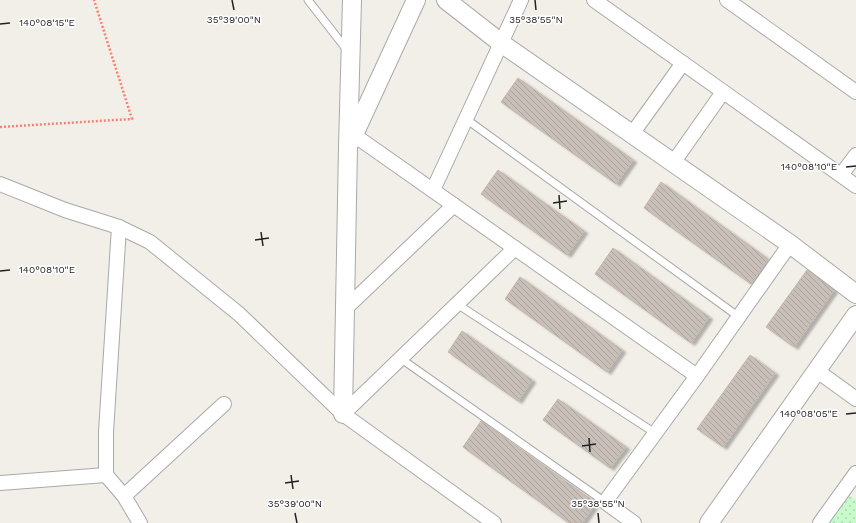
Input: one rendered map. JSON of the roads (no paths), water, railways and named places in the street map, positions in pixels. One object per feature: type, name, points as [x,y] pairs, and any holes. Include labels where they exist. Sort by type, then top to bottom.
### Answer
[{"type":"street","points":[[343,414],[351,141],[352,0]]},
{"type":"street","points":[[351,141],[416,0]]},
{"type":"street","points":[[446,0],[501,43],[790,244],[856,294]]},
{"type":"street","points":[[433,190],[522,0]]},
{"type":"street","points":[[594,0],[856,186]]},
{"type":"street","points":[[727,0],[856,92]]},
{"type":"street","points":[[632,134],[683,63]]},
{"type":"street","points":[[673,163],[723,92]]},
{"type":"street","points":[[351,141],[433,190],[697,376]]},
{"type":"street","points":[[841,175],[856,155]]},
{"type":"street","points":[[0,184],[65,210],[119,227],[150,242],[233,309],[343,414],[494,523]]},
{"type":"street","points":[[345,309],[454,205]]},
{"type":"street","points":[[119,227],[106,432],[106,475],[124,496],[140,523]]},
{"type":"street","points":[[634,523],[605,502],[697,376],[790,244]]},
{"type":"street","points":[[343,414],[515,248]]},
{"type":"street","points":[[709,523],[856,315]]},
{"type":"street","points":[[816,370],[856,399]]},
{"type":"street","points":[[124,496],[224,404]]},
{"type":"street","points":[[820,523],[851,490],[856,472]]},
{"type":"street","points":[[0,483],[106,475]]},
{"type":"lane","points":[[308,0],[351,54]]},
{"type":"lane","points":[[466,119],[739,317]]},
{"type":"lane","points":[[458,304],[655,433]]},
{"type":"lane","points":[[400,358],[605,502]]}]
